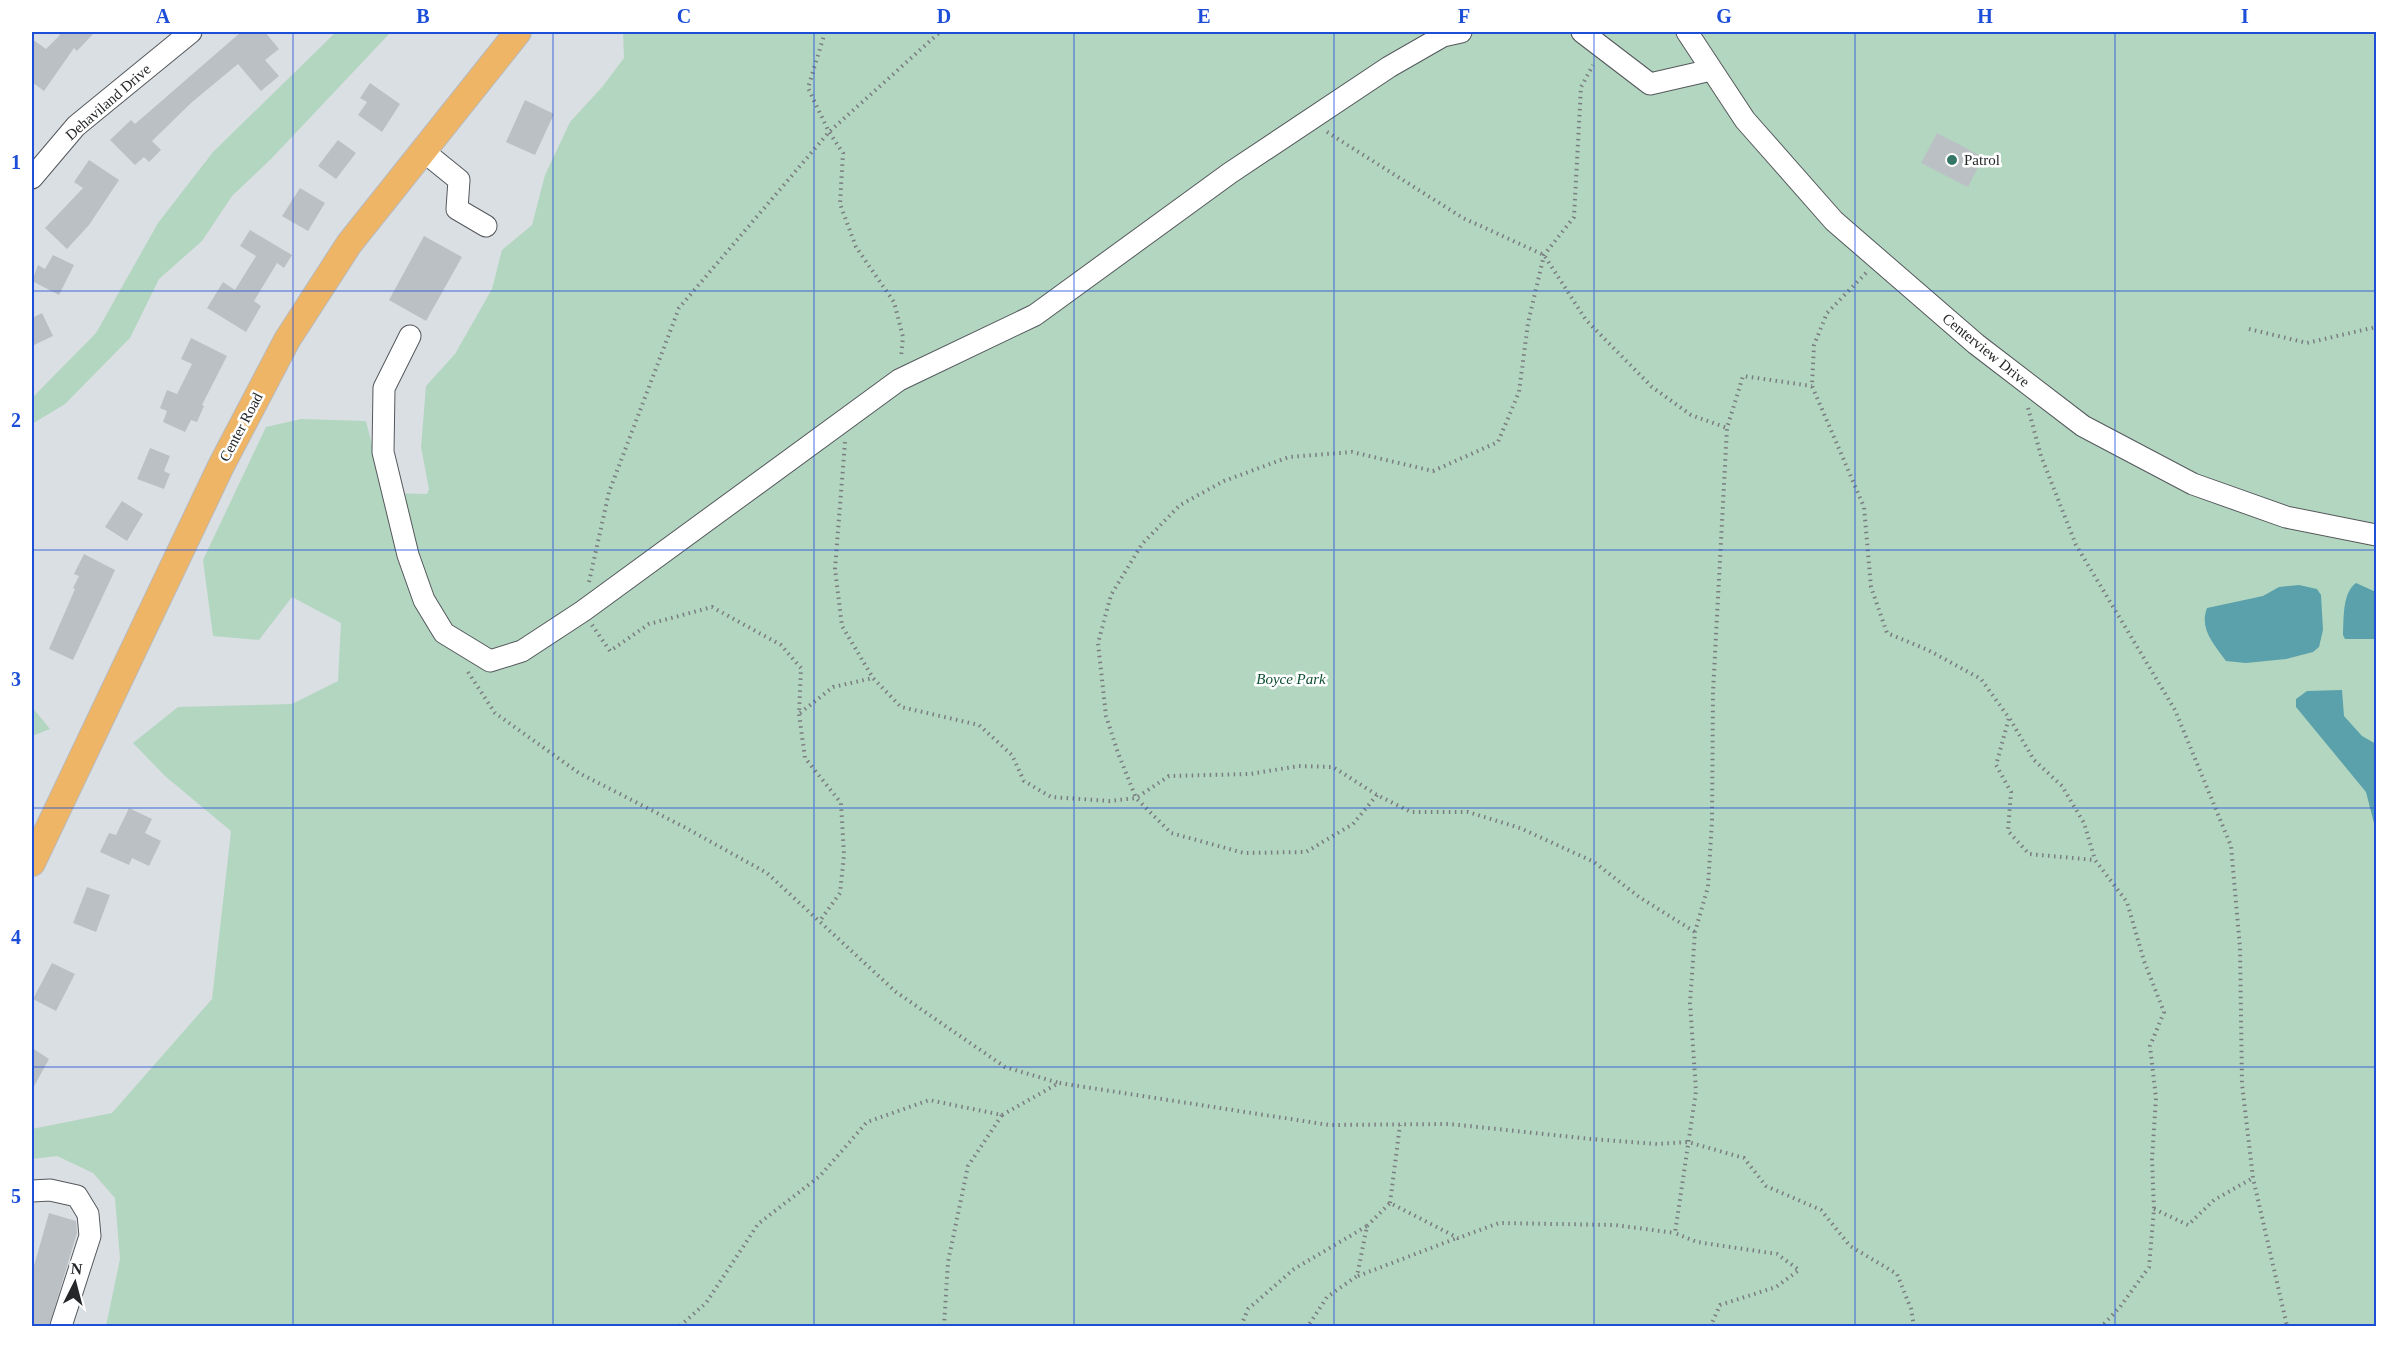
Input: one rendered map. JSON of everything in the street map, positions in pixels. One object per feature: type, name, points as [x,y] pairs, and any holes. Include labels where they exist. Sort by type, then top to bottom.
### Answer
[{"type":"main road","name":"Center Road","points":[[32,863],[216,476],[287,340],[349,244],[518,32]]},
{"type":"street","name":"Dehaviland Drive","points":[[32,178],[76,126],[191,32]]},
{"type":"street","points":[[410,336],[384,388],[383,452],[408,555],[424,600],[444,633],[490,661],[522,651],[583,611],[899,380],[1035,315],[1230,173],[1389,67],[1443,36],[1461,32]]},
{"type":"street","points":[[1582,32],[1602,45],[1650,84],[1711,70]]},
{"type":"street","name":"Centerview Drive","points":[[1687,32],[1745,120],[1834,221],[1976,344],[2083,426],[2193,484],[2286,518],[2376,535]]},
{"type":"street","points":[[422,150],[459,180],[457,209],[486,226]]},
{"type":"street","points":[[32,1191],[50,1190],[77,1196],[88,1214],[90,1236],[61,1326]]},
{"type":"path","points":[[825,32],[808,88],[829,132],[843,153],[840,204],[856,247],[894,302],[903,337],[899,380]]},
{"type":"path","points":[[1377,795],[1353,824],[1306,852],[1244,853],[1171,833],[1136,798],[1106,716],[1098,643],[1111,595],[1142,544],[1180,505],[1224,481],[1289,457],[1352,452],[1432,471],[1498,442],[1519,392],[1528,323],[1544,255],[1574,217],[1581,87],[1602,45]]},
{"type":"path","points":[[1308,121],[1463,218],[1544,255],[1586,320],[1652,387],[1692,415],[1727,428]]},
{"type":"path","points":[[1879,260],[1827,313],[1814,345],[1812,386],[1864,507],[1871,587],[1887,633],[1928,650],[1981,679],[2009,718],[2034,760],[2062,786],[2084,823],[2095,861],[2127,902],[2144,961],[2164,1012],[2150,1046],[2156,1098],[2152,1160],[2154,1209],[2149,1268],[2120,1307],[2102,1326]]},
{"type":"path","points":[[2249,329],[2307,343],[2376,327]]},
{"type":"path","points":[[1675,1233],[1696,1091],[1690,1003],[1695,932],[1708,886],[1712,820],[1713,692],[1727,428],[1743,376],[1812,386]]},
{"type":"path","points":[[2020,378],[2040,456],[2076,545],[2175,710],[2231,846],[2241,948],[2242,1084],[2253,1178],[2287,1326]]},
{"type":"path","points":[[848,418],[835,569],[842,626],[873,678],[901,707],[978,725],[1012,754],[1024,781],[1051,797],[1110,801],[1136,798],[1169,776],[1250,774],[1299,766],[1333,768],[1377,795],[1411,812],[1468,813],[1520,828],[1594,862],[1639,897],[1695,932]]},
{"type":"path","points":[[463,663],[495,713],[579,773],[687,828],[767,873],[896,992],[1005,1067],[1059,1083],[1329,1125],[1450,1124],[1657,1144],[1688,1142],[1744,1158],[1766,1186],[1821,1210],[1850,1246],[1897,1274],[1915,1326],[1908,1326]]},
{"type":"path","points":[[799,714],[833,687],[873,678]]},
{"type":"path","points":[[2009,718],[1996,765],[2011,792],[2008,831],[2029,854],[2095,861]]},
{"type":"path","points":[[944,1326],[948,1262],[969,1166],[1002,1115],[1059,1083]]},
{"type":"path","points":[[680,1326],[706,1303],[758,1224],[820,1176],[867,1122],[929,1100],[1002,1115]]},
{"type":"path","points":[[1241,1326],[1248,1309],[1294,1269],[1367,1226],[1390,1203],[1400,1125]]},
{"type":"path","points":[[2154,1209],[2188,1225],[2214,1200],[2253,1178]]},
{"type":"path","points":[[1390,1203],[1458,1238]]},
{"type":"path","points":[[1308,1326],[1327,1297],[1357,1276],[1499,1223],[1615,1225],[1675,1233],[1697,1242],[1777,1254],[1799,1270],[1776,1287],[1720,1305],[1711,1325],[1713,1326]]},
{"type":"path","points":[[1357,1276],[1367,1226]]},
{"type":"green space","points":[[336,32],[391,32],[271,159],[232,196],[202,241],[159,279],[130,338],[65,404],[32,424],[32,398],[96,333],[158,223],[213,152]]},
{"type":"green space","name":"Boyce Park","points":[[623,32],[2376,32],[2376,1326],[106,1326],[120,1259],[115,1198],[93,1173],[57,1156],[32,1159],[32,1129],[112,1113],[212,999],[231,831],[165,776],[133,743],[178,707],[292,704],[338,681],[341,623],[292,597],[259,640],[213,636],[203,560],[266,427],[301,419],[366,421],[386,501],[389,493],[427,494],[429,489],[421,447],[426,386],[455,354],[492,289],[502,250],[532,225],[545,175],[570,122],[603,86],[624,58]]},
{"type":"green space","points":[[32,707],[50,729],[32,736]]},
{"type":"water","points":[[2356,583],[2376,592],[2376,639],[2345,639],[2343,635],[2346,600],[2351,587]]},
{"type":"water","points":[[2299,585],[2317,589],[2321,595],[2323,630],[2319,647],[2313,652],[2286,659],[2246,663],[2226,661],[2206,630],[2207,608],[2263,596],[2279,587]]},
{"type":"water","points":[[2342,690],[2344,716],[2362,736],[2376,744],[2376,831],[2366,792],[2296,707],[2296,699],[2307,691]]},
{"type":"building","points":[[57,32],[95,32],[77,51],[74,48],[44,91],[32,82],[32,39],[46,49],[60,35]]},
{"type":"building","points":[[241,32],[265,32],[279,49],[265,60],[279,76],[261,91],[238,64],[191,103],[152,141],[161,150],[149,162],[144,157],[135,165],[110,140],[131,120],[135,124]]},
{"type":"building","points":[[370,83],[400,104],[382,132],[358,115],[367,102],[360,98]]},
{"type":"building","points":[[525,100],[554,114],[535,155],[506,142]]},
{"type":"building","name":"Patrol","points":[[1937,133],[1983,157],[1968,187],[1921,163]]},
{"type":"building","points":[[338,140],[356,153],[336,179],[318,166]]},
{"type":"building","points":[[89,160],[119,180],[89,225],[67,249],[45,228],[83,188],[74,182]]},
{"type":"building","points":[[300,188],[325,203],[308,231],[282,216]]},
{"type":"building","points":[[250,230],[292,255],[284,268],[277,263],[254,301],[261,306],[246,332],[207,308],[223,282],[235,290],[256,256],[240,246]]},
{"type":"building","points":[[424,236],[462,257],[426,321],[389,300]]},
{"type":"building","points":[[53,255],[74,265],[59,295],[32,281],[38,265],[45,269]]},
{"type":"building","points":[[42,313],[53,336],[32,346],[32,318]]},
{"type":"building","points":[[191,338],[227,356],[202,405],[204,406],[197,422],[191,420],[185,432],[163,422],[167,411],[160,408],[167,390],[177,394],[192,364],[181,359]]},
{"type":"building","points":[[150,448],[170,456],[164,471],[170,474],[164,489],[137,479]]},
{"type":"building","points":[[122,501],[143,514],[127,541],[105,527]]},
{"type":"building","points":[[84,554],[115,570],[73,660],[49,649],[75,589],[73,588],[79,576],[74,574]]},
{"type":"building","points":[[129,808],[152,819],[145,833],[161,841],[149,866],[132,858],[129,865],[100,852],[109,833],[116,835]]},
{"type":"building","points":[[87,887],[110,895],[96,932],[73,923]]},
{"type":"building","points":[[52,963],[75,974],[56,1011],[33,999]]},
{"type":"building","points":[[32,1048],[49,1059],[32,1090]]},
{"type":"building","points":[[49,1213],[76,1221],[77,1233],[49,1326],[32,1326],[32,1273]]},
{"type":"place","name":"Patrol","points":[[1952,160]]}]
